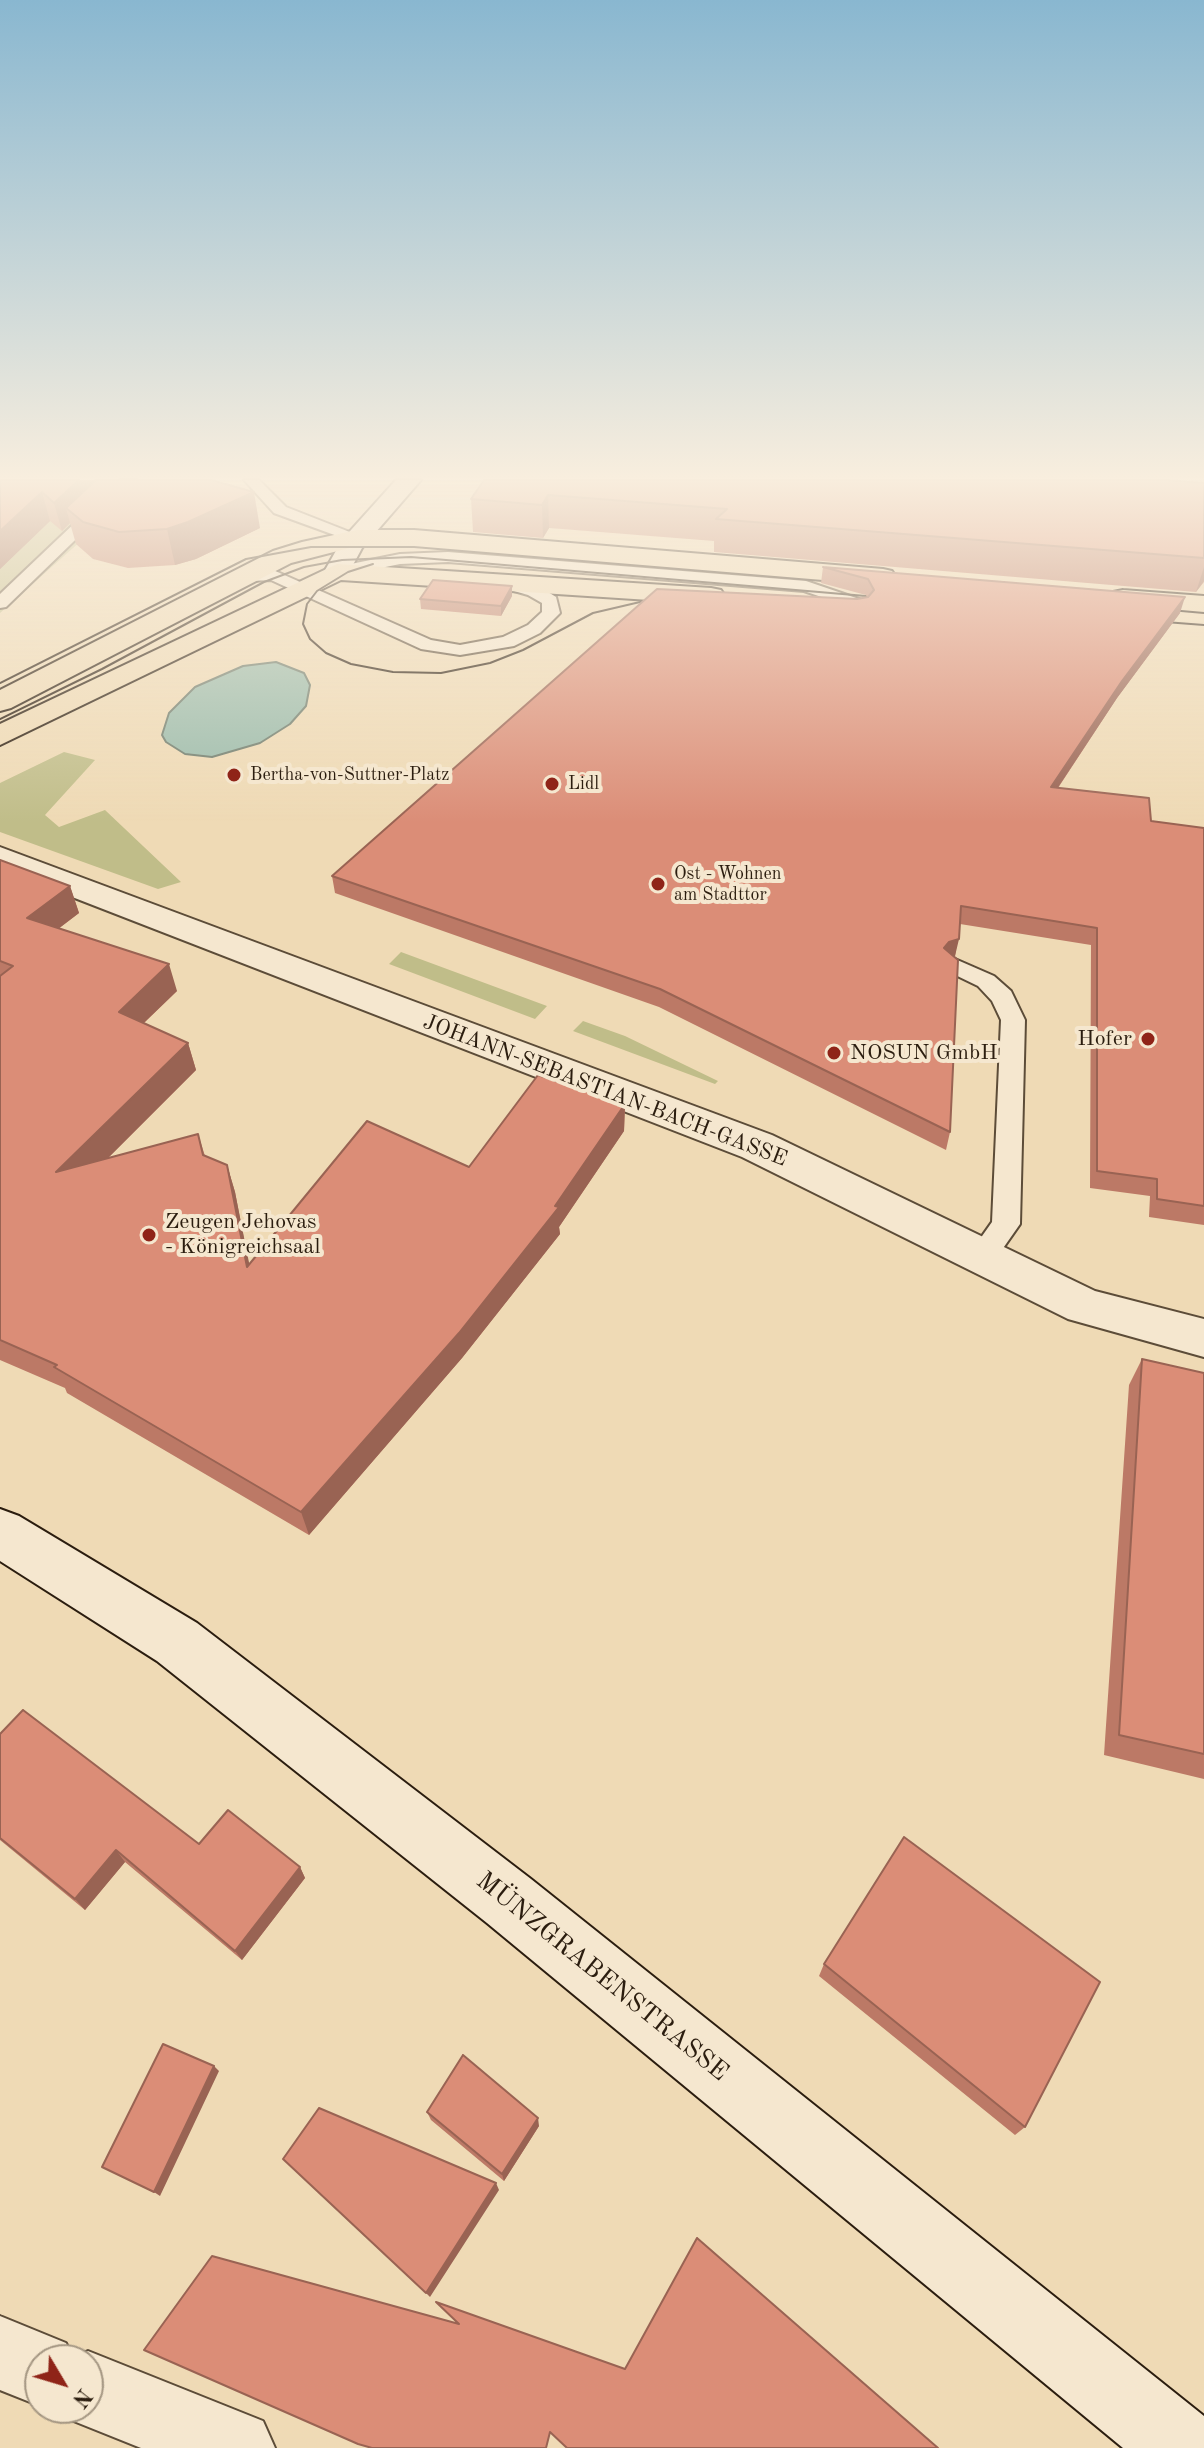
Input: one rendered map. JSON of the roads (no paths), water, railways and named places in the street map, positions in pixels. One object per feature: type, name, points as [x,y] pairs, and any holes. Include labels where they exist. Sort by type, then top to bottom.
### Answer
[{"type":"main road","points":[[0,702],[207,594]]},
{"type":"main road","points":[[0,736],[291,594]]},
{"type":"main road","points":[[673,594],[889,607]]},
{"type":"main road","points":[[1095,595],[1204,604]]},
{"type":"street","name":"JOHANN-SEBASTIAN-BACH-GASSE","points":[[0,857],[757,1146],[1084,1306],[1204,1338]]},
{"type":"street","name":"MÜNZGRABENSTRASSE","points":[[0,1533],[177,1642],[509,1901],[1183,2448]]},
{"type":"street","points":[[0,2353],[24,2363]]},
{"type":"street","points":[[104,2395],[236,2448]]},
{"type":"lane","points":[[317,594],[427,645],[460,650],[508,642],[534,629],[551,613],[550,601],[539,594]]},
{"type":"lane","points":[[829,594],[859,605]]},
{"type":"lane","points":[[955,966],[986,981],[1002,997],[1013,1020],[1006,1224],[982,1256]]},
{"type":"tram line","points":[[0,683],[176,594]]},
{"type":"tram line","points":[[0,719],[102,669],[241,594]]},
{"type":"tram line","points":[[315,594],[307,604],[303,624],[310,639],[326,653],[351,664],[393,672],[441,673],[490,663],[523,650],[593,613],[670,595]]},
{"type":"tram line","points":[[845,594],[889,598]]},
{"type":"tram line","points":[[1152,621],[1204,625]]},
{"type":"place","name":"Bertha-von-Suttner-Platz","points":[[234,775]]},
{"type":"place","name":"Lidl","points":[[552,784]]},
{"type":"place","name":"Ost - Wohnen am Stadttor","points":[[658,884]]},
{"type":"place","name":"Hofer","points":[[1148,1039]]},
{"type":"place","name":"NOSUN GmbH","points":[[834,1053]]},
{"type":"place","name":"Zeugen Jehovas - Königreichsaal","points":[[149,1235]]}]
